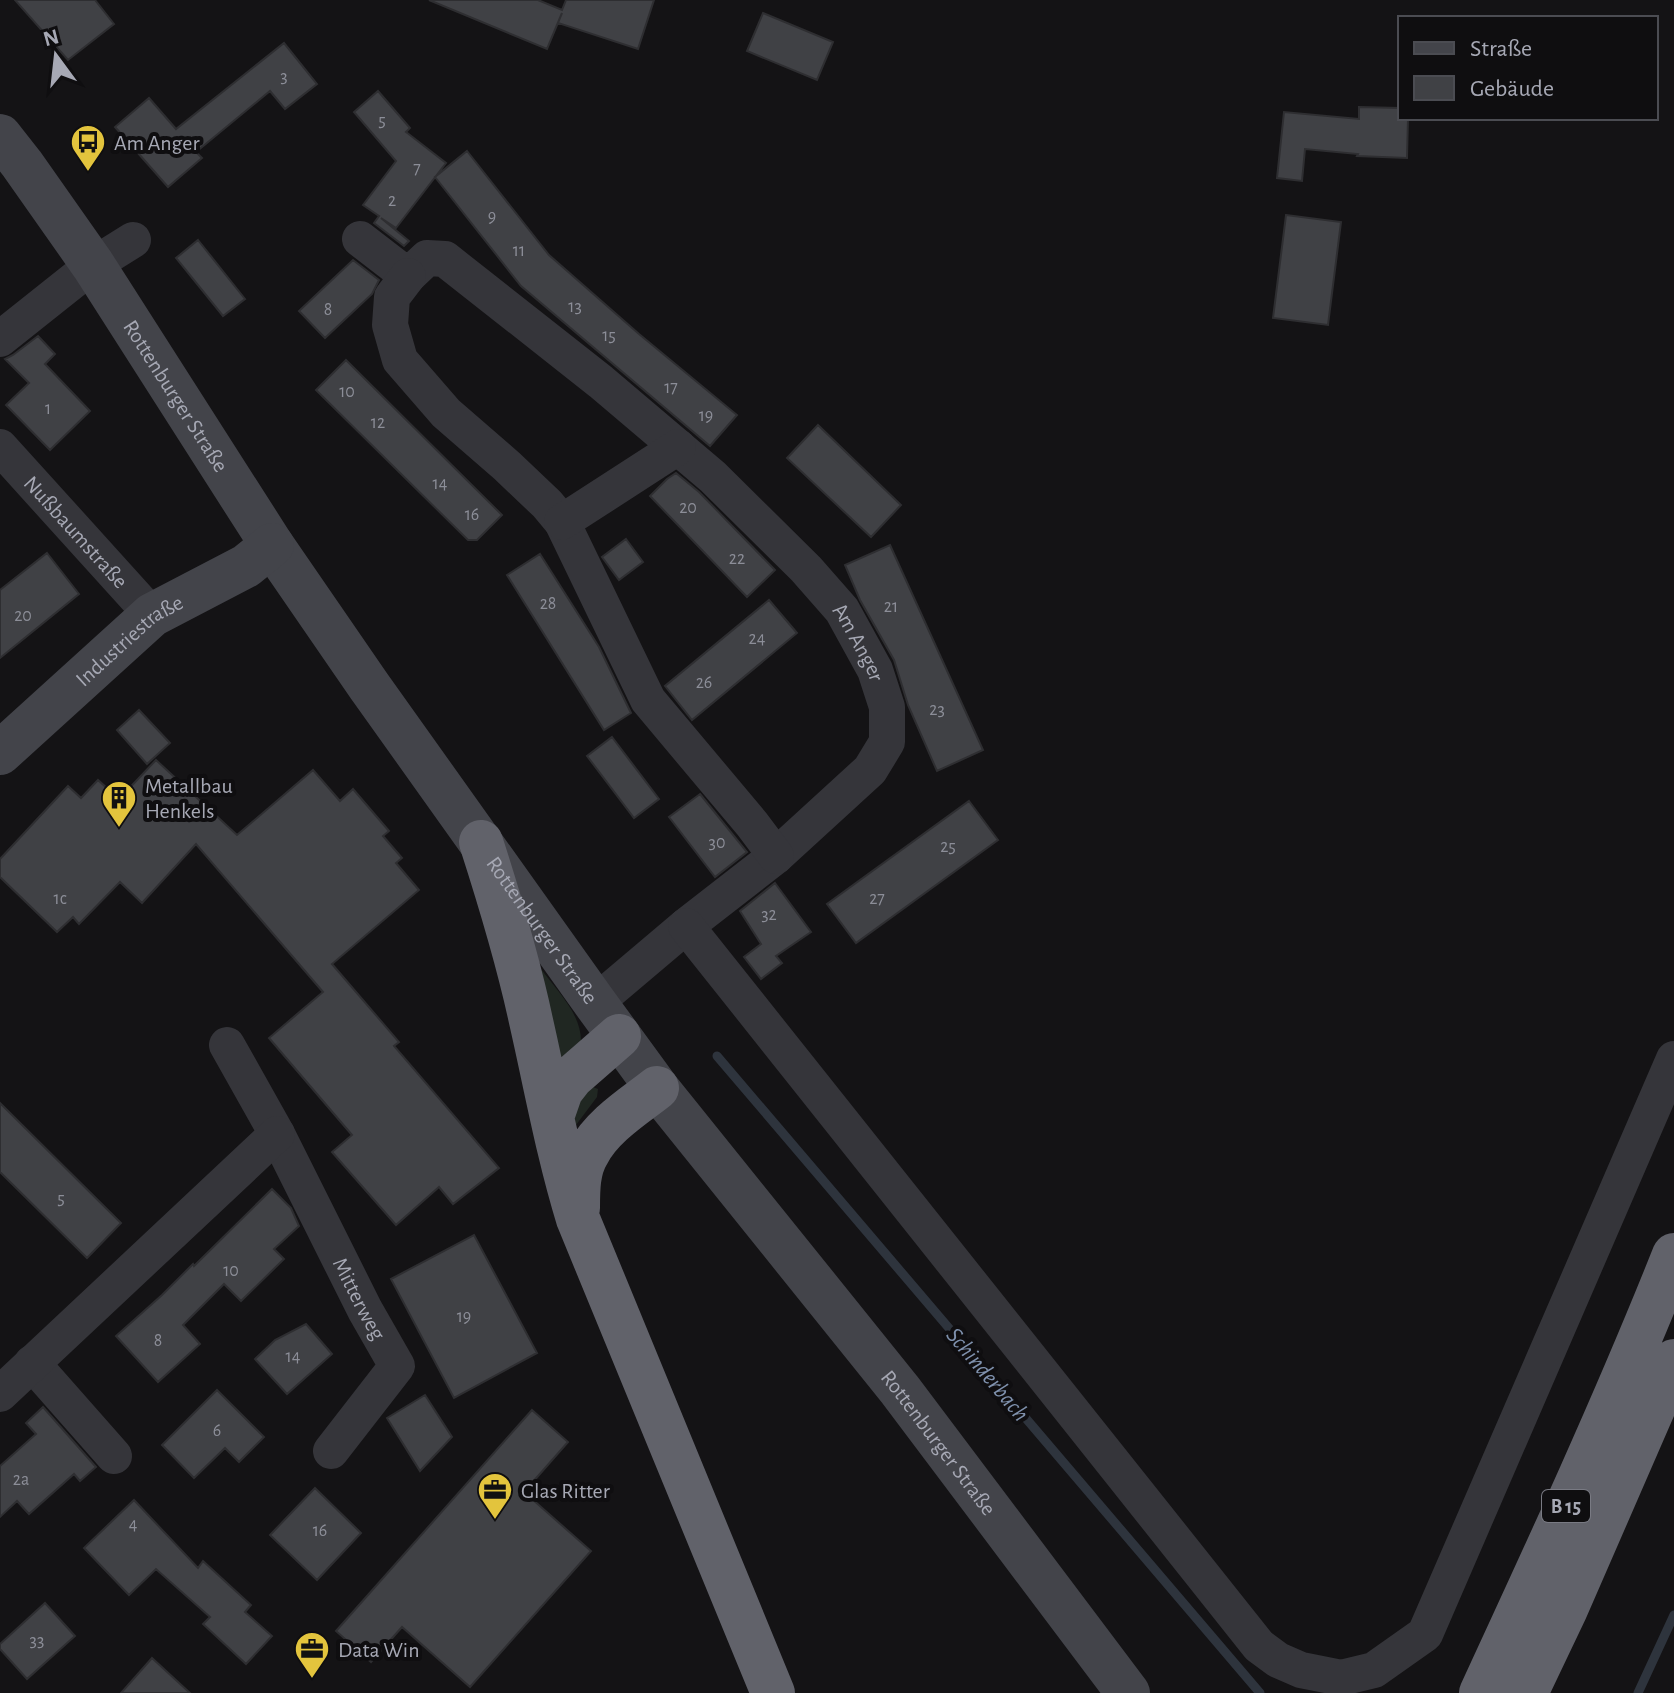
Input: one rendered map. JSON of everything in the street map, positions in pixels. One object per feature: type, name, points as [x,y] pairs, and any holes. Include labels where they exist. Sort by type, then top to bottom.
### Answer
[{"type":"highway","points":[[481,842],[511,940],[564,1173],[578,1219],[773,1693]]},
{"type":"highway","points":[[552,1117],[561,1091],[607,1019]]},
{"type":"highway","points":[[578,1219],[578,1187],[588,1153],[609,1125],[657,1088]]},
{"type":"highway","name":"B 15","points":[[1481,1693],[1593,1447],[1674,1255]]},
{"type":"highway","name":"B 15","points":[[1526,1693],[1674,1361]]},
{"type":"street","name":"Rottenburger Straße","points":[[0,136],[93,265],[272,545],[607,1019],[657,1088],[900,1390],[1128,1693]]},
{"type":"street","points":[[360,239],[408,276],[392,297],[390,325],[400,360],[446,413],[537,494],[562,522],[648,700],[776,856]]},
{"type":"street","points":[[0,339],[93,265],[133,240]]},
{"type":"street","name":"Am Anger","points":[[408,276],[427,258],[445,259],[601,382],[713,477],[806,569],[842,610],[875,670],[887,707],[887,742],[870,770],[776,856],[686,926],[607,1019]]},
{"type":"street","name":"Nußbaumstraße","points":[[0,447],[152,615]]},
{"type":"street","points":[[562,522],[678,447]]},
{"type":"street","name":"Industriestraße","points":[[0,753],[152,615],[246,566],[272,545]]},
{"type":"street","points":[[686,926],[1259,1646],[1278,1660],[1301,1670],[1341,1678],[1374,1670],[1425,1634],[1674,1059]]},
{"type":"street","name":"Mitterweg","points":[[227,1045],[277,1134],[365,1310],[397,1366],[331,1451]]},
{"type":"street","points":[[0,1394],[277,1134]]},
{"type":"street","points":[[32,1363],[114,1456]]},
{"type":"shaded area","points":[[541,969],[567,1003],[580,1032],[581,1043],[561,1063]]},
{"type":"shaded area","points":[[593,1087],[598,1089],[597,1097],[573,1129],[571,1108]]},
{"type":"building","points":[[15,0],[95,0],[114,24],[68,60]]},
{"type":"building","points":[[429,0],[538,0],[562,10],[566,0],[654,0],[638,49],[558,23],[562,13],[547,49]]},
{"type":"building","points":[[763,13],[833,42],[817,80],[747,51]]},
{"type":"building","points":[[284,43],[317,84],[285,109],[270,91],[196,152],[202,158],[168,187],[115,127],[149,98],[176,129]]},
{"type":"building","points":[[378,91],[410,128],[406,132],[446,163],[396,228],[381,218],[409,241],[404,246],[374,223],[379,216],[363,205],[396,161],[354,112]]},
{"type":"building","points":[[1359,107],[1398,108],[1398,120],[1408,120],[1407,158],[1357,156],[1305,149],[1302,181],[1277,178],[1284,112],[1359,119]]},
{"type":"building","points":[[467,151],[549,255],[737,415],[710,446],[521,286],[435,177]]},
{"type":"building","points":[[1286,215],[1341,222],[1328,325],[1273,318]]},
{"type":"building","points":[[198,240],[245,299],[223,316],[176,258]]},
{"type":"building","points":[[353,260],[379,280],[372,294],[325,338],[299,311]]},
{"type":"building","points":[[38,336],[55,354],[45,364],[90,411],[50,450],[6,405],[29,383],[5,359]]},
{"type":"building","points":[[346,360],[502,515],[477,540],[468,540],[316,390]]},
{"type":"building","points":[[818,425],[901,505],[871,537],[787,458]]},
{"type":"building","points":[[676,473],[699,492],[775,570],[747,597],[650,496]]},
{"type":"building","points":[[626,539],[643,562],[619,580],[602,557]]},
{"type":"building","points":[[890,545],[983,750],[937,771],[908,705],[894,660],[860,600],[845,565]]},
{"type":"building","points":[[47,553],[79,594],[0,658],[0,590]]},
{"type":"building","points":[[540,554],[599,647],[631,713],[604,730],[507,575]]},
{"type":"building","points":[[769,600],[797,633],[692,720],[665,686]]},
{"type":"building","points":[[139,710],[170,743],[147,764],[117,730]]},
{"type":"building","points":[[612,737],[659,799],[634,818],[587,756]]},
{"type":"building","points":[[156,760],[237,835],[313,770],[340,801],[353,789],[389,831],[383,836],[402,858],[396,863],[419,890],[332,964],[399,1042],[394,1046],[499,1168],[453,1204],[439,1187],[396,1225],[332,1152],[352,1135],[269,1038],[323,992],[196,844],[142,903],[120,882],[79,924],[73,917],[57,932],[0,877],[0,859],[68,786],[81,798],[98,780],[119,799]]},
{"type":"building","points":[[700,794],[747,852],[715,877],[669,817]]},
{"type":"building","points":[[969,801],[998,840],[856,943],[827,904]]},
{"type":"building","points":[[775,883],[811,932],[776,956],[782,963],[761,979],[744,957],[761,944],[740,911]]},
{"type":"building","points":[[0,1103],[121,1223],[87,1258],[0,1172]]},
{"type":"building","points":[[272,1189],[291,1208],[299,1226],[274,1249],[284,1259],[241,1301],[224,1284],[183,1325],[200,1344],[158,1382],[116,1336],[194,1266]]},
{"type":"building","points":[[474,1235],[537,1353],[454,1398],[391,1279]]},
{"type":"building","points":[[306,1324],[332,1354],[287,1394],[255,1359],[275,1340]]},
{"type":"building","points":[[217,1390],[264,1437],[239,1462],[225,1448],[194,1478],[162,1445]]},
{"type":"building","points":[[425,1395],[452,1437],[420,1471],[387,1418]]},
{"type":"building","points":[[43,1407],[96,1467],[80,1481],[74,1474],[29,1514],[17,1501],[0,1517],[0,1466],[36,1434],[26,1423]]},
{"type":"building","name":"Glas Ritter","points":[[532,1410],[568,1442],[524,1492],[591,1551],[470,1687],[402,1627],[371,1662],[336,1631]]},
{"type":"building","points":[[315,1488],[361,1533],[317,1580],[270,1535]]},
{"type":"building","points":[[134,1500],[198,1568],[203,1561],[251,1605],[245,1612],[272,1636],[246,1664],[203,1624],[210,1617],[156,1569],[129,1595],[84,1548]]},
{"type":"building","points":[[45,1603],[75,1636],[27,1679],[0,1649],[0,1644]]},
{"type":"building","points":[[152,1658],[190,1693],[121,1693]]},
{"type":"waterway","name":"Schinderbach","points":[[717,1056],[1260,1693]]},
{"type":"waterway","name":"Schinderbach","points":[[1638,1693],[1674,1615]]},
{"type":"place","name":"Am Anger","points":[[88,173]]},
{"type":"place","name":"Metallbau Henkels","points":[[119,829]]},
{"type":"place","name":"Glas Ritter","points":[[495,1521]]},
{"type":"place","name":"Data Win","points":[[312,1680]]}]
